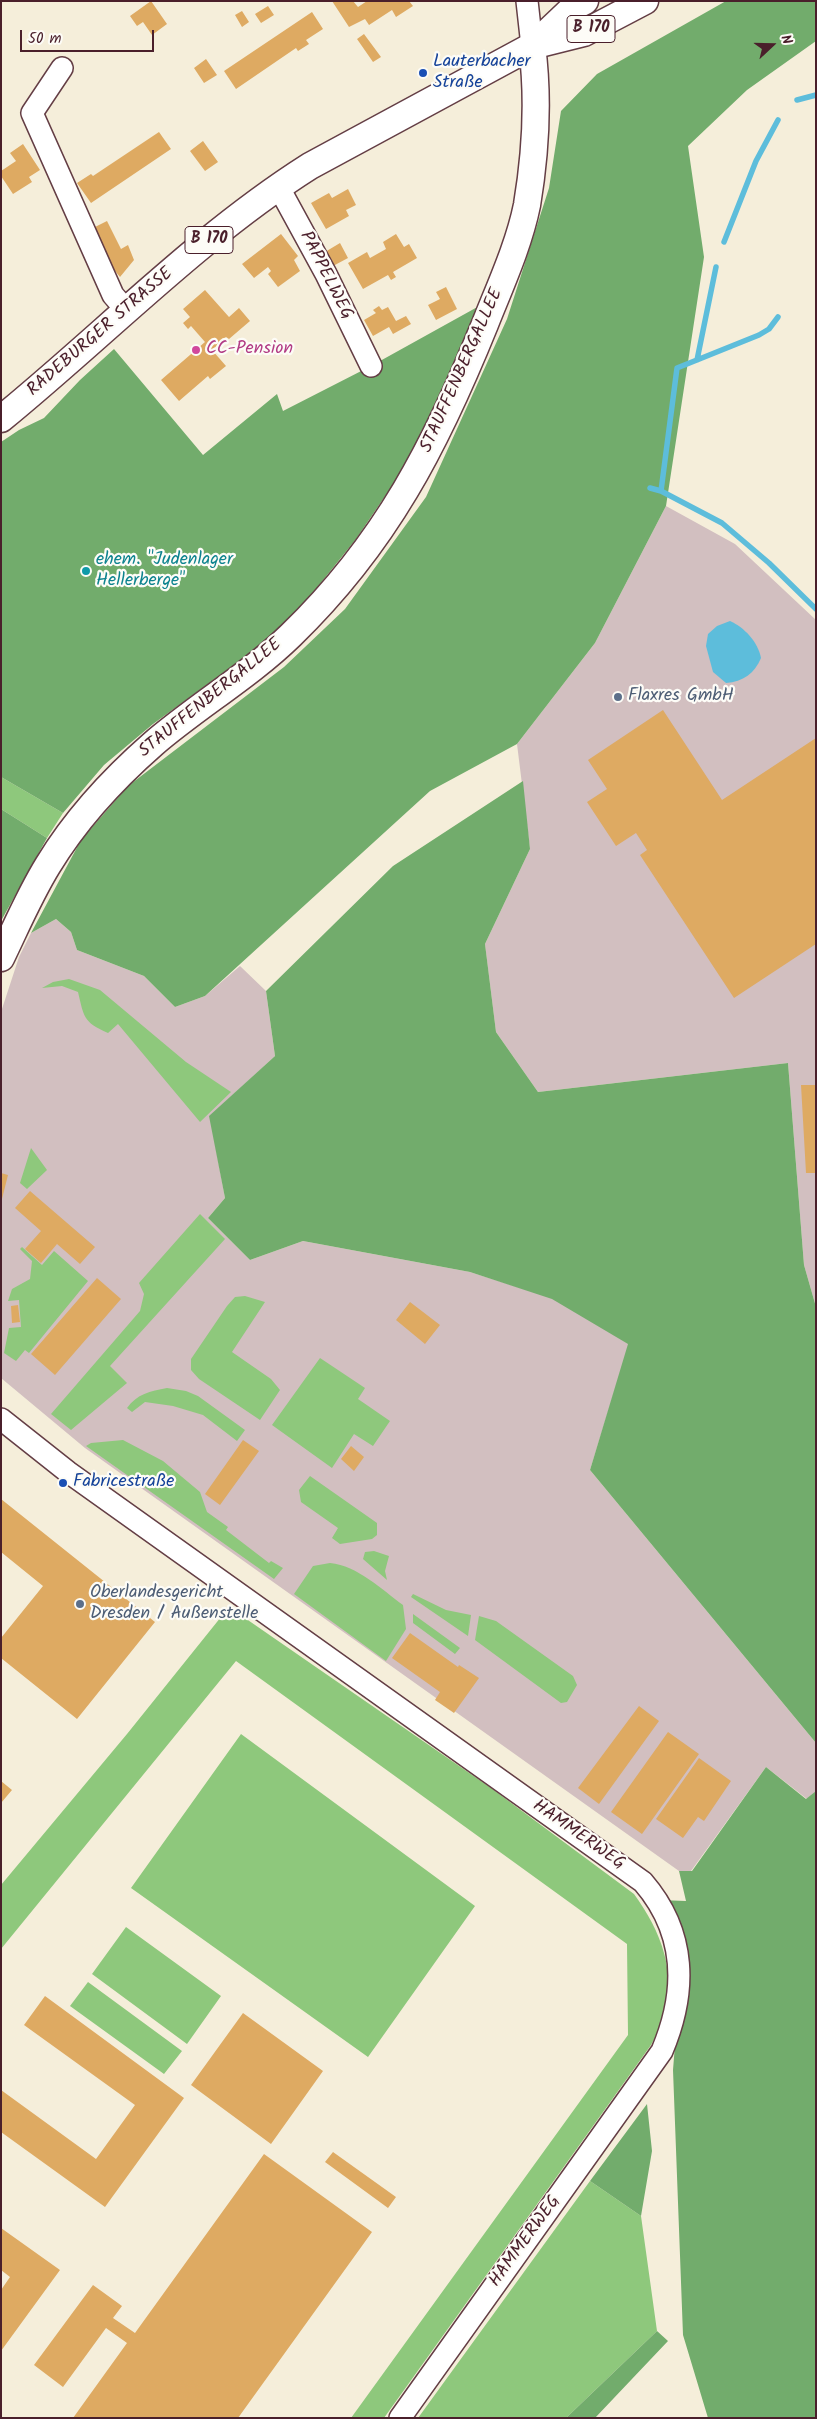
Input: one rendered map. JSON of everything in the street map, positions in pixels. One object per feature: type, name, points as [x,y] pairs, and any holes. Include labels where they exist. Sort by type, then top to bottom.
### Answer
[{"type":"main road","name":"RADEBURGER STRASSE","points":[[532,46],[575,6],[585,1]]},
{"type":"main road","name":"RADEBURGER STRASSE","points":[[1,419],[126,310],[237,217],[278,186],[310,166],[532,46],[584,33],[646,1]]},
{"type":"main road","name":"STAUFFENBERGALLEE","points":[[1,958],[48,864],[88,810],[127,767],[155,742],[257,666],[292,635],[328,597],[379,534],[421,467],[464,376],[506,273],[526,208],[536,138],[537,96],[532,46]]},
{"type":"street","points":[[527,1],[532,46]]},
{"type":"street","points":[[62,68],[32,113],[113,296],[126,310]]},
{"type":"street","name":"PAPPELWEG","points":[[278,186],[326,274],[371,366]]},
{"type":"street","name":"HAMMERWEG","points":[[1,1419],[83,1484],[644,1882],[659,1900],[669,1923],[677,1952],[680,1982],[679,2002],[673,2025],[662,2052],[400,2418]]},
{"type":"shaded area","points":[[666,506],[735,544],[816,620],[816,1307],[804,1265],[788,1063],[538,1092],[496,1032],[485,944],[530,849],[517,744],[595,643]]},
{"type":"shaded area","points":[[56,919],[71,932],[77,950],[144,976],[175,1007],[205,996],[240,966],[266,991],[275,1056],[210,1116],[225,1198],[208,1218],[250,1260],[303,1241],[470,1272],[552,1298],[629,1344],[590,1470],[816,1743],[816,1791],[807,1799],[766,1767],[691,1871],[679,1871],[85,1448],[1,1378],[1,1012],[19,957],[31,933]]},
{"type":"green space","points":[[726,1],[816,1],[816,41],[747,90],[688,146],[704,257],[666,506],[595,643],[517,744],[430,791],[205,996],[175,1007],[144,976],[77,950],[71,932],[56,919],[31,933],[81,840],[128,786],[284,667],[345,609],[426,497],[507,319],[549,188],[561,111],[597,74]]},
{"type":"green space","points":[[481,305],[415,452],[356,539],[316,589],[271,638],[153,724],[104,765],[63,813],[1,777],[1,442],[19,430],[44,418],[80,380],[114,349],[203,455],[277,394],[283,411],[371,366]]},
{"type":"green space","points":[[1,777],[63,813],[47,838],[1,809]]},
{"type":"green space","points":[[523,781],[530,849],[485,944],[496,1032],[538,1092],[788,1063],[804,1265],[816,1307],[816,1743],[590,1470],[628,1344],[552,1299],[470,1272],[303,1241],[250,1260],[208,1218],[225,1198],[209,1116],[275,1056],[266,991],[393,866]]},
{"type":"green space","points":[[1,809],[47,838],[1,921]]},
{"type":"green space","points":[[69,979],[100,990],[186,1062],[231,1092],[200,1122],[118,1024],[108,1033],[89,1022],[86,1018],[78,992],[62,986],[42,988],[53,982]]},
{"type":"green space","points":[[31,1148],[47,1170],[27,1189],[20,1183]]},
{"type":"green space","points":[[200,1214],[225,1239],[110,1366],[127,1383],[71,1430],[51,1414],[140,1311],[144,1294],[139,1283]]},
{"type":"green space","points":[[22,1247],[42,1265],[54,1251],[88,1281],[29,1353],[25,1350],[16,1361],[4,1353],[9,1328],[21,1327],[19,1300],[8,1301],[12,1289],[30,1279],[32,1261],[20,1249]]},
{"type":"green space","points":[[245,1296],[265,1302],[232,1352],[271,1379],[280,1390],[260,1420],[199,1379],[191,1370],[191,1359],[227,1306],[235,1297]]},
{"type":"green space","points":[[320,1358],[365,1388],[358,1399],[390,1421],[373,1446],[354,1434],[332,1468],[272,1425]]},
{"type":"green space","points":[[167,1388],[186,1391],[198,1396],[245,1430],[237,1441],[203,1415],[173,1406],[145,1402],[132,1412],[127,1408],[135,1399],[144,1394]]},
{"type":"green space","points":[[123,1440],[163,1461],[200,1492],[207,1512],[228,1527],[226,1530],[269,1563],[271,1561],[283,1568],[274,1579],[86,1446],[91,1443]]},
{"type":"green space","points":[[310,1476],[377,1523],[377,1535],[372,1539],[340,1544],[332,1538],[338,1528],[301,1502],[299,1490]]},
{"type":"green space","points":[[374,1551],[389,1556],[385,1571],[387,1580],[363,1559],[365,1552]]},
{"type":"green space","points":[[330,1563],[360,1573],[403,1605],[406,1629],[386,1661],[294,1594],[313,1566]]},
{"type":"green space","points":[[413,1594],[446,1610],[471,1615],[468,1636],[411,1597]]},
{"type":"green space","points":[[229,1607],[491,1788],[634,1894],[644,1908],[659,1938],[668,1970],[667,2003],[661,2027],[651,2045],[384,2418],[351,2418],[628,2035],[627,1944],[236,1661],[1,1949],[1,1885],[127,1734]]},
{"type":"green space","points":[[413,1614],[460,1648],[455,1654],[413,1623]]},
{"type":"green space","points":[[479,1616],[496,1621],[573,1676],[577,1685],[567,1702],[561,1703],[475,1640]]},
{"type":"green space","points":[[241,1734],[475,1906],[368,2057],[131,1888]]},
{"type":"green space","points":[[766,1767],[806,1799],[816,1791],[816,2418],[708,2418],[683,2335],[673,2070],[680,1982],[659,1900],[686,1901],[679,1871],[692,1871]]},
{"type":"green space","points":[[126,1927],[221,1996],[187,2044],[92,1974]]},
{"type":"green space","points":[[88,1982],[182,2051],[164,2074],[70,2006]]},
{"type":"green space","points":[[647,2104],[652,2151],[641,2216],[590,2181]]},
{"type":"green space","points":[[590,2181],[641,2216],[657,2331],[566,2418],[418,2418]]},
{"type":"green space","points":[[657,2331],[668,2341],[595,2418],[566,2418]]},
{"type":"water","points":[[730,621],[750,636],[757,646],[761,658],[748,676],[738,681],[726,683],[713,672],[706,646],[708,634],[717,626]]},
{"type":"building","points":[[151,1],[167,24],[152,35],[143,22],[137,26],[130,16]]},
{"type":"building","points":[[332,1],[353,1],[358,7],[367,1],[409,1],[413,6],[396,17],[392,10],[369,25],[365,19],[349,27]]},
{"type":"building","points":[[268,6],[274,15],[261,23],[255,14]]},
{"type":"building","points":[[242,11],[249,22],[242,27],[235,15]]},
{"type":"building","points":[[312,12],[323,29],[306,40],[309,44],[298,51],[296,48],[236,89],[224,71]]},
{"type":"building","points":[[364,34],[381,57],[373,62],[357,39]]},
{"type":"building","points":[[206,59],[217,75],[204,83],[194,68]]},
{"type":"building","points":[[159,132],[171,149],[91,203],[77,183],[91,174],[93,176]]},
{"type":"building","points":[[203,141],[218,162],[205,171],[190,151]]},
{"type":"building","points":[[23,144],[40,170],[29,177],[32,182],[13,194],[1,176],[1,171],[16,161],[10,153]]},
{"type":"building","points":[[348,189],[356,205],[346,210],[349,216],[326,229],[311,203],[329,193],[332,198]]},
{"type":"building","points":[[107,221],[121,249],[128,245],[134,260],[120,277],[106,260],[91,229]]},
{"type":"building","points":[[281,234],[298,256],[294,260],[300,271],[278,287],[268,274],[271,271],[268,267],[254,278],[242,264]]},
{"type":"building","points":[[396,234],[404,247],[409,244],[417,258],[393,272],[396,277],[391,280],[388,275],[363,289],[348,263],[367,252],[370,258],[386,249],[383,242]]},
{"type":"building","points":[[340,243],[348,258],[333,266],[325,252]]},
{"type":"building","points":[[446,287],[457,309],[436,320],[428,305],[440,299],[436,292]]},
{"type":"building","points":[[205,290],[229,317],[239,308],[250,321],[229,339],[226,337],[212,350],[226,366],[210,379],[208,376],[179,401],[161,380],[205,342],[191,326],[188,329],[183,323],[190,317],[183,309]]},
{"type":"building","points":[[379,306],[382,310],[388,307],[396,321],[406,316],[411,324],[393,334],[389,327],[373,336],[364,320],[376,313],[373,310]]},
{"type":"building","points":[[663,710],[722,800],[816,738],[816,944],[734,998],[640,855],[647,850],[636,833],[616,846],[587,802],[607,789],[588,760]]},
{"type":"building","points":[[801,1085],[816,1085],[816,1173],[806,1173]]},
{"type":"building","points":[[1,1173],[8,1175],[2,1199],[1,1199]]},
{"type":"building","points":[[30,1191],[95,1247],[80,1264],[57,1244],[41,1263],[25,1249],[41,1231],[15,1208]]},
{"type":"building","points":[[97,1278],[121,1299],[55,1375],[31,1354]]},
{"type":"building","points":[[410,1302],[440,1325],[425,1344],[396,1320]]},
{"type":"building","points":[[18,1305],[20,1322],[12,1323],[11,1306]]},
{"type":"building","points":[[243,1440],[259,1451],[220,1505],[205,1494]]},
{"type":"building","points":[[351,1446],[364,1457],[354,1471],[341,1459]]},
{"type":"building","name":"Oberlandesgericht Dresden / Außenstelle","points":[[1,1499],[155,1622],[77,1719],[1,1658],[1,1638],[43,1586],[1,1552]]},
{"type":"building","points":[[410,1633],[458,1667],[459,1665],[479,1678],[454,1713],[435,1700],[440,1692],[392,1658]]},
{"type":"building","points":[[639,1706],[659,1721],[599,1804],[578,1788]]},
{"type":"building","points":[[668,1732],[699,1754],[642,1834],[611,1812]]},
{"type":"building","points":[[699,1758],[731,1781],[704,1821],[698,1817],[683,1838],[656,1819]]},
{"type":"building","points":[[1,1781],[12,1790],[1,1803]]},
{"type":"building","points":[[45,1996],[184,2098],[105,2207],[1,2132],[1,2090],[96,2159],[135,2105],[24,2025]]},
{"type":"building","points":[[243,2013],[323,2071],[271,2144],[191,2085]]},
{"type":"building","points":[[333,2152],[396,2197],[388,2208],[325,2162]]},
{"type":"building","points":[[264,2154],[372,2232],[238,2418],[73,2418],[127,2343],[106,2328],[63,2387],[34,2365],[93,2285],[122,2306],[113,2318],[135,2333]]},
{"type":"building","points":[[1,2228],[60,2270],[1,2351],[1,2290],[10,2277],[1,2270]]},
{"type":"waterway","points":[[797,100],[816,95]]},
{"type":"waterway","points":[[724,242],[756,161],[778,120]]},
{"type":"waterway","points":[[697,360],[716,267]]},
{"type":"waterway","points":[[661,491],[677,368],[759,335],[769,329],[778,317]]},
{"type":"waterway","points":[[650,488],[661,491],[722,523],[769,563],[816,609]]},
{"type":"place","name":"Lauterbacher Straße","points":[[423,73]]},
{"type":"place","name":"CC-Pension","points":[[196,350]]},
{"type":"place","name":"ehem. \"Judenlager Hellerberge\"","points":[[86,571]]},
{"type":"place","name":"Flaxres GmbH","points":[[618,697]]},
{"type":"place","name":"Fabricestraße","points":[[63,1483]]},
{"type":"place","name":"Oberlandesgericht Dresden / Außenstelle","points":[[80,1604]]}]
